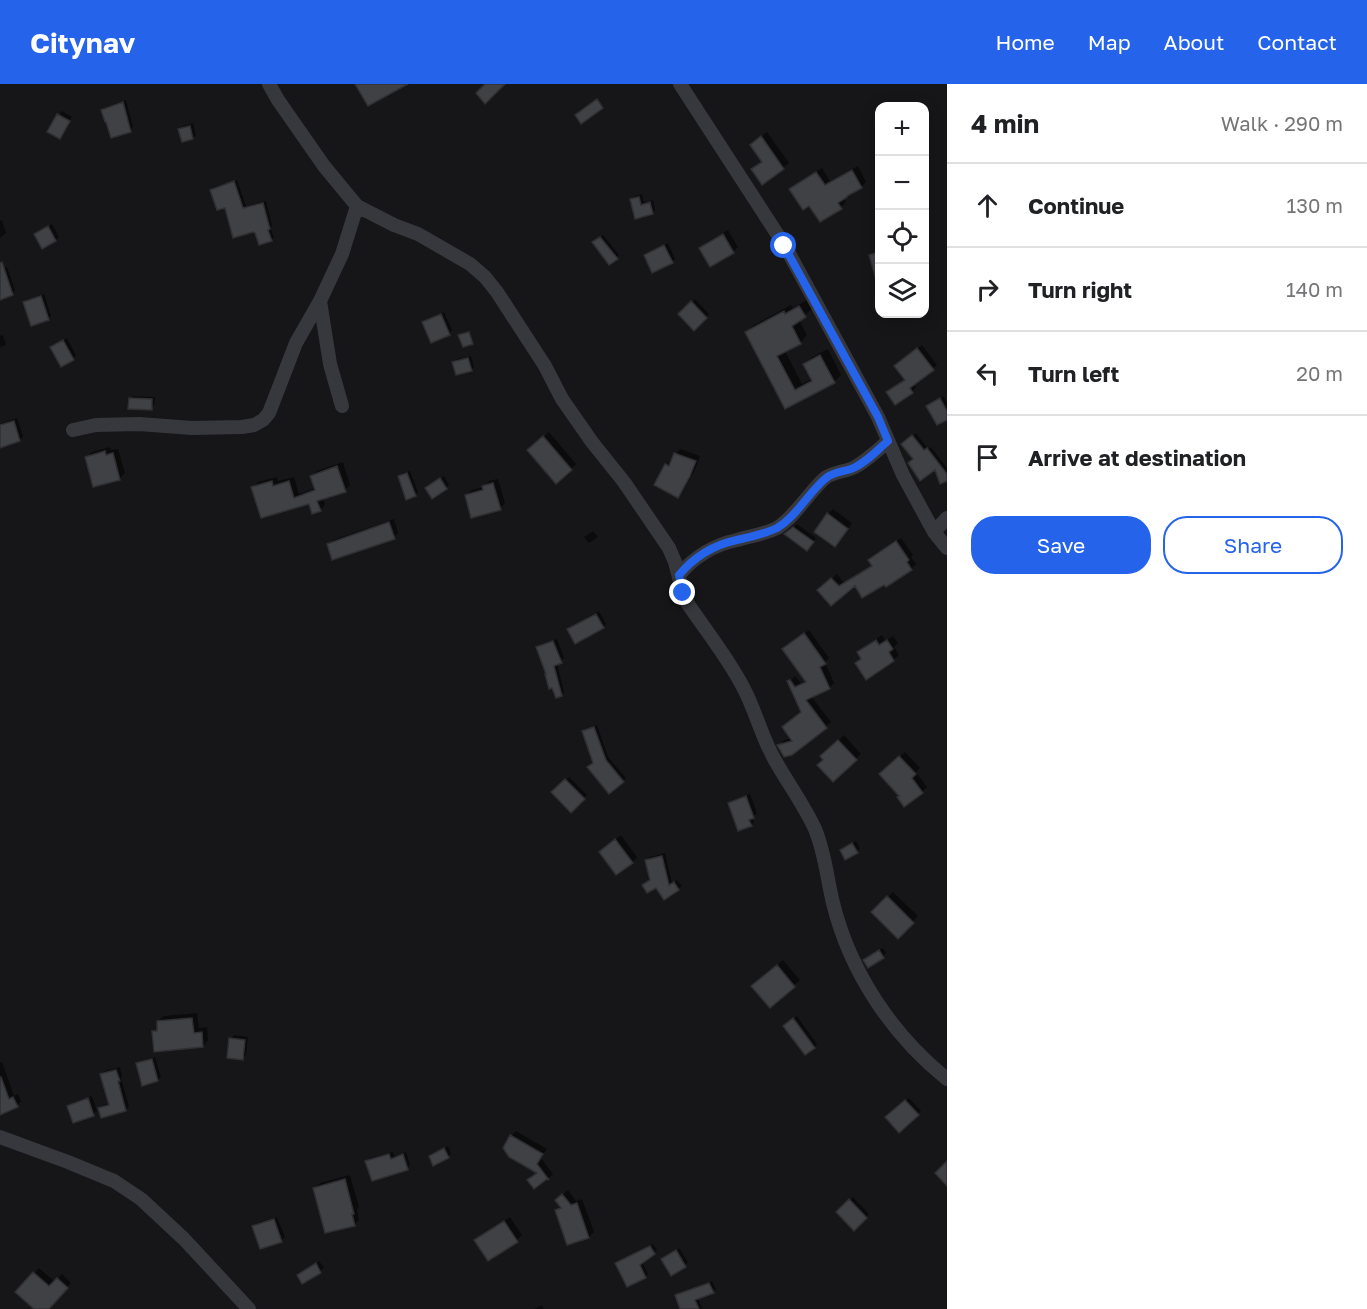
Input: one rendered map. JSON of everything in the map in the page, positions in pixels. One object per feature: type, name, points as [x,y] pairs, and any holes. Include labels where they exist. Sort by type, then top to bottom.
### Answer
[{"type":"street","points":[[269,84],[324,166],[357,206],[394,225],[418,234],[470,264],[485,277],[510,310],[545,366],[562,399],[624,482],[669,548],[688,604],[744,688],[775,760],[802,803],[814,828],[822,848],[832,902],[840,928],[860,976],[917,1052],[947,1079]]},
{"type":"street","points":[[680,84],[784,246],[878,417],[903,475],[934,532],[947,548]]},
{"type":"street","points":[[73,430],[96,425],[139,424],[192,428],[254,425],[263,420],[269,413],[296,343],[320,301],[342,254],[357,206]]},
{"type":"street","points":[[320,301],[330,364],[342,406]]},
{"type":"street","points":[[679,575],[688,563],[701,554],[776,528],[827,477],[861,463],[888,441]]},
{"type":"street","points":[[934,532],[947,518]]},
{"type":"street","points":[[0,1137],[114,1181],[141,1199],[192,1246],[249,1309]]},
{"type":"building","points":[[355,84],[408,84],[368,106]]},
{"type":"building","points":[[485,84],[505,84],[485,104],[476,93]]},
{"type":"building","points":[[597,99],[603,108],[581,124],[575,115]]},
{"type":"building","points":[[123,102],[131,132],[111,138],[101,110]]},
{"type":"building","points":[[57,114],[70,121],[60,139],[47,132]]},
{"type":"building","points":[[190,126],[193,139],[182,142],[178,129]]},
{"type":"building","points":[[761,136],[784,169],[762,185],[751,169],[762,162],[750,145]]},
{"type":"building","points":[[852,170],[862,188],[838,203],[842,209],[820,222],[809,206],[803,210],[789,189],[816,172],[825,185]]},
{"type":"building","points":[[234,181],[243,208],[263,203],[272,241],[259,245],[253,232],[233,238],[225,208],[217,210],[210,190]]},
{"type":"building","points":[[639,197],[641,205],[650,202],[653,214],[635,219],[630,199]]},
{"type":"building","points":[[48,226],[56,241],[42,249],[34,234]]},
{"type":"building","points":[[723,234],[734,253],[710,267],[699,248]]},
{"type":"building","points":[[600,237],[618,259],[609,265],[592,242]]},
{"type":"building","points":[[664,245],[673,263],[652,273],[644,255]]},
{"type":"building","points":[[875,253],[875,276],[869,255]]},
{"type":"building","points":[[2,262],[13,295],[0,300],[0,263]]},
{"type":"building","points":[[41,296],[49,320],[31,326],[23,302]]},
{"type":"building","points":[[691,301],[707,318],[694,331],[678,314]]},
{"type":"building","points":[[799,306],[806,317],[792,326],[801,344],[777,356],[795,390],[812,381],[803,364],[820,355],[835,383],[785,409],[745,332],[784,311],[785,314]]},
{"type":"building","points":[[441,314],[450,335],[431,343],[422,322]]},
{"type":"building","points":[[469,332],[473,344],[463,347],[458,335]]},
{"type":"building","points":[[63,340],[74,360],[61,367],[50,347]]},
{"type":"building","points":[[917,348],[934,370],[910,388],[913,393],[895,405],[886,392],[905,380],[894,366]]},
{"type":"building","points":[[468,358],[472,371],[456,375],[452,362]]},
{"type":"building","points":[[129,398],[152,399],[152,410],[128,409]]},
{"type":"building","points":[[940,398],[947,411],[947,420],[937,425],[926,406]]},
{"type":"building","points":[[14,421],[20,441],[0,448],[0,425]]},
{"type":"building","points":[[912,435],[924,450],[927,448],[947,474],[947,481],[940,484],[935,470],[920,481],[908,463],[913,459],[901,444]]},
{"type":"building","points":[[543,436],[572,470],[556,484],[527,450]]},
{"type":"building","points":[[105,451],[106,455],[113,453],[120,480],[93,487],[85,457]]},
{"type":"building","points":[[674,453],[696,461],[678,498],[654,485],[665,464],[669,466]]},
{"type":"building","points":[[337,466],[346,492],[317,501],[321,511],[312,514],[309,504],[261,518],[251,487],[272,481],[273,486],[289,481],[294,498],[315,490],[310,476]]},
{"type":"building","points":[[407,473],[416,496],[406,500],[398,476]]},
{"type":"building","points":[[440,478],[447,489],[432,499],[425,488]]},
{"type":"building","points":[[493,483],[501,510],[471,518],[465,495],[483,490],[482,486]]},
{"type":"building","points":[[827,513],[848,529],[835,547],[814,532]]},
{"type":"building","points":[[389,522],[395,539],[332,560],[327,544]]},
{"type":"building","points":[[793,527],[814,542],[807,551],[784,534]]},
{"type":"building","points":[[896,541],[909,560],[907,562],[912,570],[886,587],[884,585],[862,598],[855,586],[831,606],[817,590],[831,578],[839,586],[872,566],[868,560]]},
{"type":"building","points":[[596,614],[604,628],[575,644],[567,629]]},
{"type":"building","points":[[804,633],[826,664],[820,667],[830,689],[806,700],[827,728],[792,755],[784,757],[777,745],[792,741],[782,727],[801,712],[787,681],[790,680],[795,687],[806,682],[782,649]]},
{"type":"building","points":[[876,640],[879,645],[887,640],[893,649],[889,652],[894,661],[866,680],[855,663],[861,659],[857,652]]},
{"type":"building","points":[[553,641],[562,663],[554,666],[562,696],[556,698],[552,688],[549,689],[536,647]]},
{"type":"building","points":[[594,727],[606,760],[624,782],[609,794],[587,767],[593,763],[582,731]]},
{"type":"building","points":[[838,740],[857,760],[833,782],[817,765],[823,760],[820,756]]},
{"type":"building","points":[[899,756],[916,774],[912,778],[923,793],[904,807],[897,797],[899,796],[879,774]]},
{"type":"building","points":[[565,779],[585,799],[571,813],[551,792]]},
{"type":"building","points":[[746,796],[754,818],[749,820],[752,826],[738,831],[728,803]]},
{"type":"building","points":[[615,839],[633,863],[616,875],[599,852]]},
{"type":"building","points":[[852,843],[858,853],[845,860],[840,850]]},
{"type":"building","points":[[662,856],[669,885],[674,882],[679,890],[664,900],[656,888],[647,893],[642,885],[650,880],[645,860]]},
{"type":"building","points":[[887,896],[914,923],[898,939],[871,912]]},
{"type":"building","points":[[879,950],[884,958],[868,968],[863,960]]},
{"type":"building","points":[[777,965],[795,987],[770,1008],[751,986]]},
{"type":"building","points":[[192,1018],[194,1033],[202,1032],[203,1047],[154,1052],[152,1031],[157,1031],[157,1021]]},
{"type":"building","points":[[793,1018],[815,1048],[805,1055],[783,1026]]},
{"type":"building","points":[[229,1038],[245,1040],[243,1060],[227,1058]]},
{"type":"building","points":[[152,1059],[158,1081],[142,1086],[136,1063]]},
{"type":"building","points":[[116,1070],[126,1111],[101,1118],[98,1108],[109,1105],[100,1074]]},
{"type":"building","points":[[0,1078],[9,1099],[13,1097],[18,1107],[0,1115]]},
{"type":"building","points":[[88,1098],[94,1116],[73,1123],[67,1106]]},
{"type":"building","points":[[905,1100],[919,1115],[899,1133],[885,1117]]},
{"type":"building","points":[[510,1135],[543,1154],[537,1164],[549,1180],[547,1179],[534,1189],[527,1180],[537,1173],[509,1157],[503,1148]]},
{"type":"building","points":[[444,1148],[449,1158],[433,1166],[429,1156]]},
{"type":"building","points":[[389,1154],[391,1159],[403,1154],[408,1170],[372,1181],[365,1161]]},
{"type":"building","points":[[947,1161],[947,1186],[935,1173]]},
{"type":"building","points":[[345,1179],[355,1226],[325,1233],[313,1188]]},
{"type":"building","points":[[562,1194],[571,1205],[577,1203],[589,1238],[567,1245],[555,1210],[561,1208],[555,1200]]},
{"type":"building","points":[[849,1199],[867,1218],[854,1231],[836,1212]]},
{"type":"building","points":[[274,1219],[282,1242],[260,1249],[252,1226]]},
{"type":"building","points":[[504,1221],[518,1242],[488,1261],[474,1240]]},
{"type":"building","points":[[650,1246],[655,1254],[640,1265],[646,1278],[627,1287],[615,1263]]},
{"type":"building","points":[[676,1250],[686,1267],[671,1276],[661,1259]]},
{"type":"building","points":[[316,1263],[321,1273],[302,1284],[297,1275]]},
{"type":"building","points":[[33,1272],[49,1286],[57,1278],[68,1288],[49,1309],[34,1309],[15,1292]]},
{"type":"building","points":[[709,1283],[714,1293],[695,1300],[699,1309],[680,1309],[675,1295]]},
{"type":"route","points":[[683,593],[679,575],[688,563],[701,554],[733,540],[776,528],[827,477],[861,463],[888,441],[878,417],[784,246]]}]
